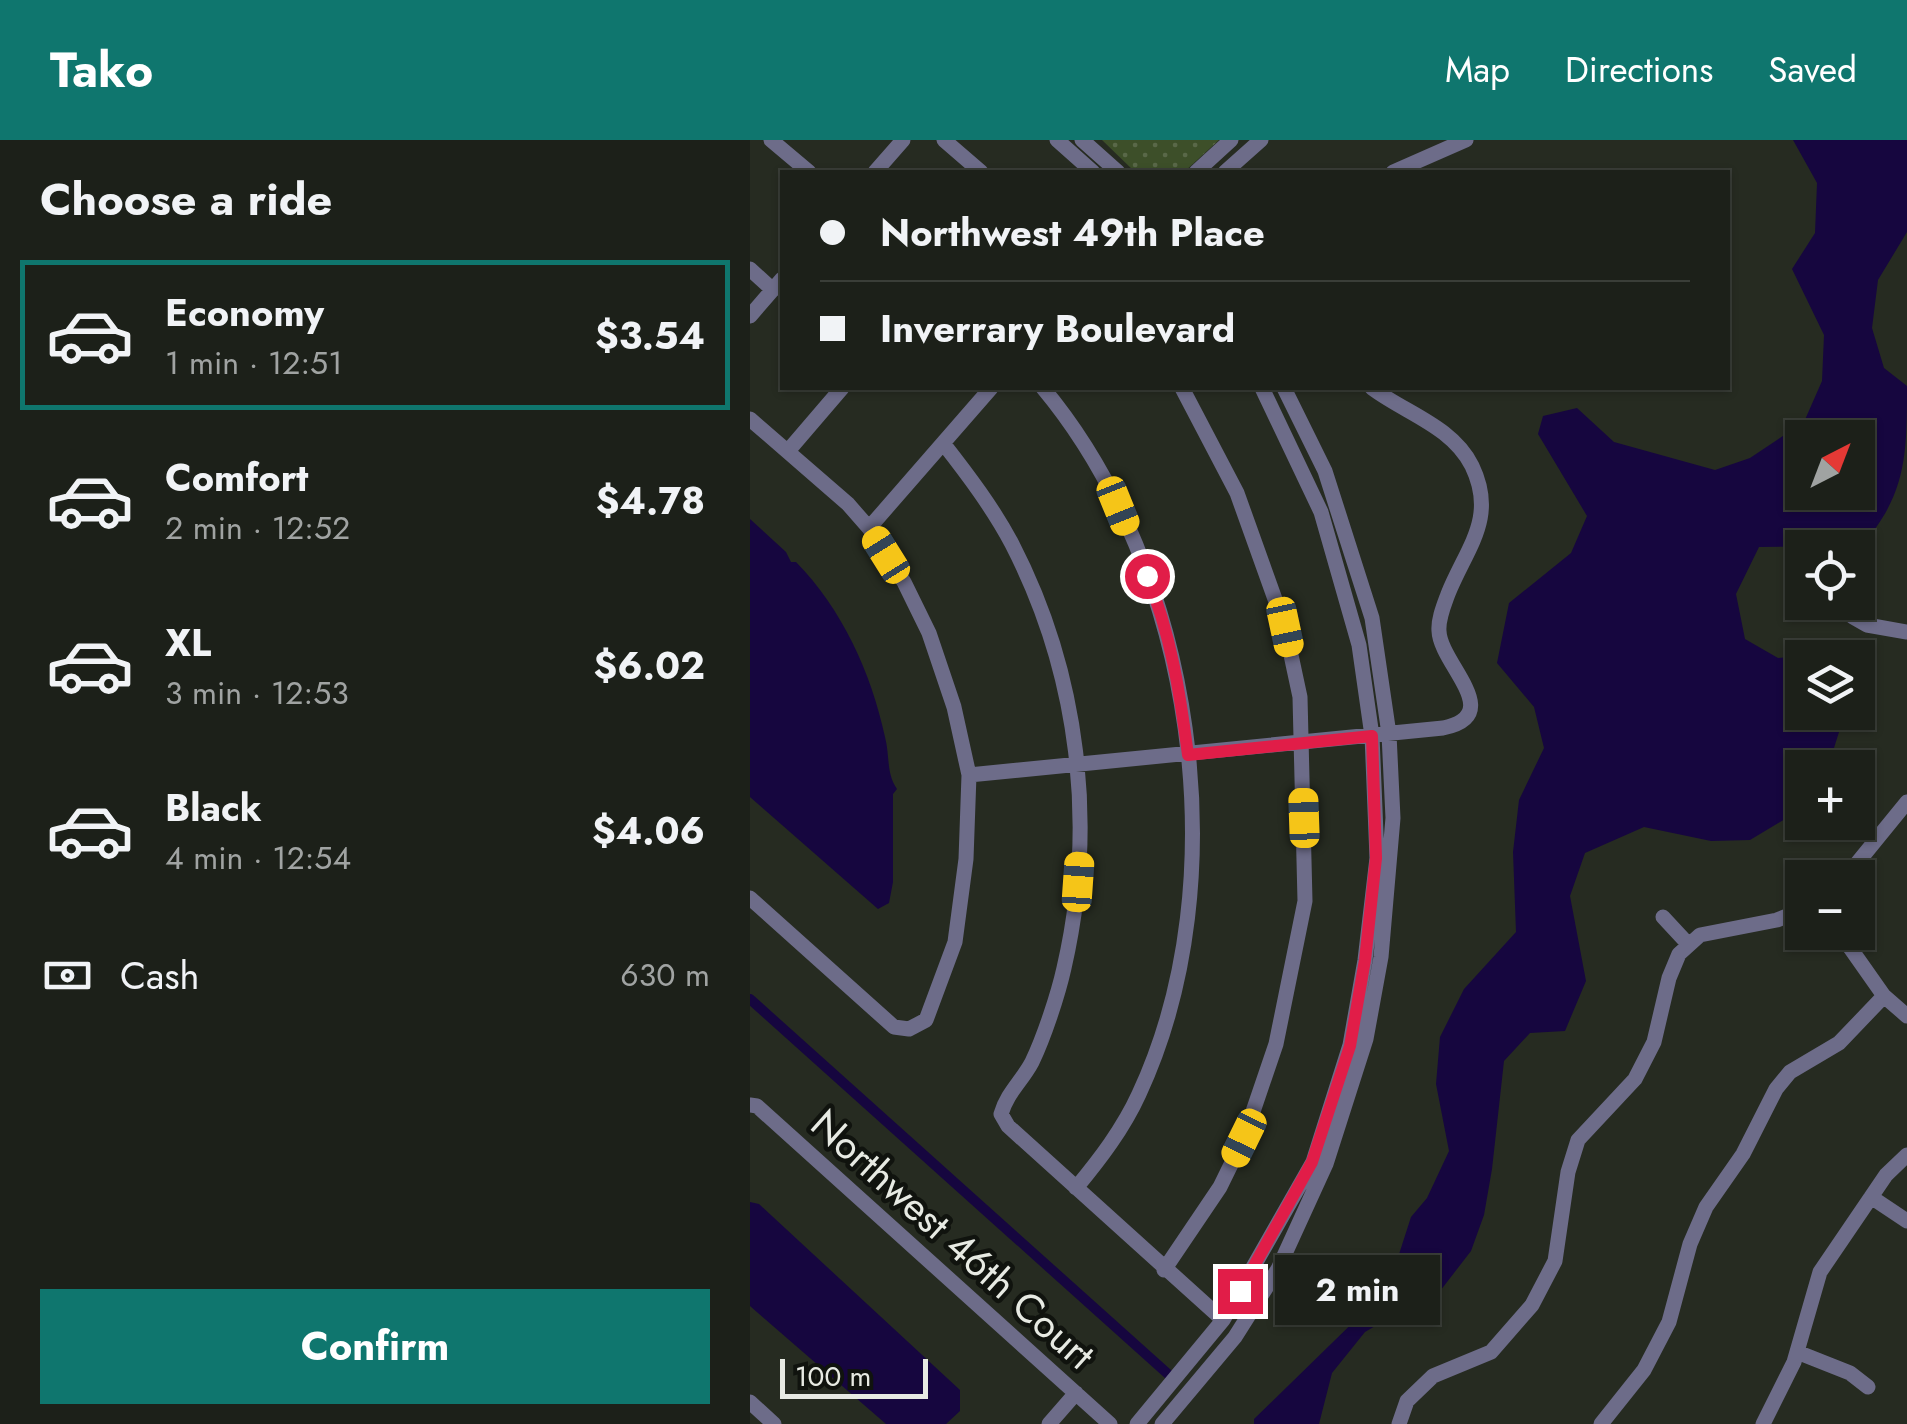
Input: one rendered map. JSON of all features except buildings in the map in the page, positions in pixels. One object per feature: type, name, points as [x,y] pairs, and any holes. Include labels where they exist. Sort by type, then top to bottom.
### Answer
[{"type":"street","points":[[772,140],[807,170]]},
{"type":"street","points":[[877,170],[903,140]]},
{"type":"street","points":[[944,140],[979,170]]},
{"type":"street","points":[[1057,140],[1091,170]]},
{"type":"street","points":[[1082,140],[1116,170]]},
{"type":"street","points":[[1198,170],[1232,140]]},
{"type":"street","points":[[1227,170],[1260,140]]},
{"type":"street","points":[[1398,170],[1466,140]]},
{"type":"street","points":[[750,269],[778,284],[750,316]]},
{"type":"street","points":[[788,450],[840,390]]},
{"type":"street","points":[[869,528],[989,390]]},
{"type":"street","points":[[1045,390],[1111,493],[1161,612],[1179,683],[1194,802],[1183,948],[1163,1029],[1112,1145],[1076,1188]]},
{"type":"street","points":[[1164,1270],[1220,1186],[1244,1138],[1276,1044],[1305,901],[1300,696],[1285,627],[1237,493],[1183,390]]},
{"type":"street","points":[[1137,1424],[1222,1320],[1312,1162],[1350,1046],[1365,960],[1376,858],[1372,736],[1359,645],[1321,512],[1263,390]]},
{"type":"street","points":[[1162,1424],[1235,1337],[1278,1269],[1326,1164],[1366,1039],[1381,957],[1392,854],[1389,734],[1372,618],[1325,471],[1285,390]]},
{"type":"street","points":[[969,775],[1389,734],[1457,725],[1468,716],[1472,705],[1469,692],[1444,653],[1438,630],[1442,609],[1464,555],[1483,523],[1482,492],[1471,464],[1455,441],[1375,390]]},
{"type":"street","points":[[750,419],[848,504],[869,528],[904,582],[930,633],[954,707],[969,775],[966,860],[955,942],[926,1020],[909,1029],[894,1027],[750,898]]},
{"type":"street","points":[[944,443],[1011,543],[1043,615],[1067,693],[1078,764],[1078,882],[1064,969],[1032,1062],[1005,1100],[1001,1114],[1008,1126],[1222,1320]]},
{"type":"street","points":[[1858,620],[1907,632]]},
{"type":"street","points":[[1860,860],[1907,802]]},
{"type":"street","points":[[1664,917],[1689,945]]},
{"type":"street","points":[[1398,1424],[1408,1401],[1434,1376],[1490,1352],[1532,1305],[1555,1261],[1568,1172],[1578,1140],[1636,1079],[1654,1042],[1669,978],[1679,954],[1700,935],[1785,917]]},
{"type":"street","points":[[1851,950],[1884,996],[1907,1016]]},
{"type":"street","points":[[1601,1424],[1644,1370],[1669,1322],[1690,1244],[1706,1206],[1743,1154],[1776,1089],[1790,1072],[1838,1042],[1884,996]]},
{"type":"street","name":"Northwest 46th Court","points":[[750,1105],[757,1106],[1110,1424]]},
{"type":"street","points":[[1762,1424],[1797,1352],[1820,1272],[1886,1174],[1907,1155]]},
{"type":"street","points":[[1872,1196],[1907,1221]]},
{"type":"street","points":[[1797,1352],[1850,1373],[1868,1387]]},
{"type":"street","points":[[1048,1424],[1076,1393]]},
{"type":"street","points":[[750,1402],[774,1424]]},
{"type":"green space","points":[[1102,140],[1219,140],[1186,170],[1133,170]]},
{"type":"shaded area","points":[[1793,140],[1907,140],[1907,232],[1878,280],[1872,328],[1884,368],[1907,386],[1905,453],[1896,491],[1874,530],[1785,530],[1785,547],[1759,547],[1736,594],[1745,639],[1778,658],[1785,657],[1785,730],[1840,730],[1833,750],[1785,750],[1785,819],[1750,840],[1711,841],[1644,827],[1585,853],[1570,896],[1586,981],[1565,1031],[1530,1033],[1504,1061],[1492,1169],[1484,1215],[1471,1251],[1437,1295],[1365,1332],[1332,1373],[1319,1424],[1254,1424],[1254,1419],[1375,1301],[1392,1276],[1411,1217],[1427,1198],[1449,1151],[1436,1084],[1440,1037],[1464,989],[1516,932],[1513,852],[1519,800],[1544,748],[1534,707],[1497,663],[1509,603],[1571,553],[1587,516],[1538,434],[1543,416],[1577,408],[1614,442],[1715,470],[1750,458],[1785,435],[1785,510],[1875,510],[1875,420],[1805,420],[1822,381],[1824,335],[1792,269],[1815,233],[1817,183]]},
{"type":"shaded area","points":[[750,519],[786,552],[791,562],[796,562],[827,600],[841,621],[872,689],[897,789],[893,794],[893,882],[889,903],[878,909],[750,797]]},
{"type":"shaded area","points":[[750,1202],[759,1204],[960,1390],[960,1411],[946,1424],[886,1424],[750,1306]]},
{"type":"waterway","points":[[750,999],[1168,1374]]},
{"type":"route","points":[[1147,576],[1161,612],[1179,683],[1188,755],[1372,736],[1376,858],[1365,960],[1350,1046],[1312,1162],[1240,1291]]}]
